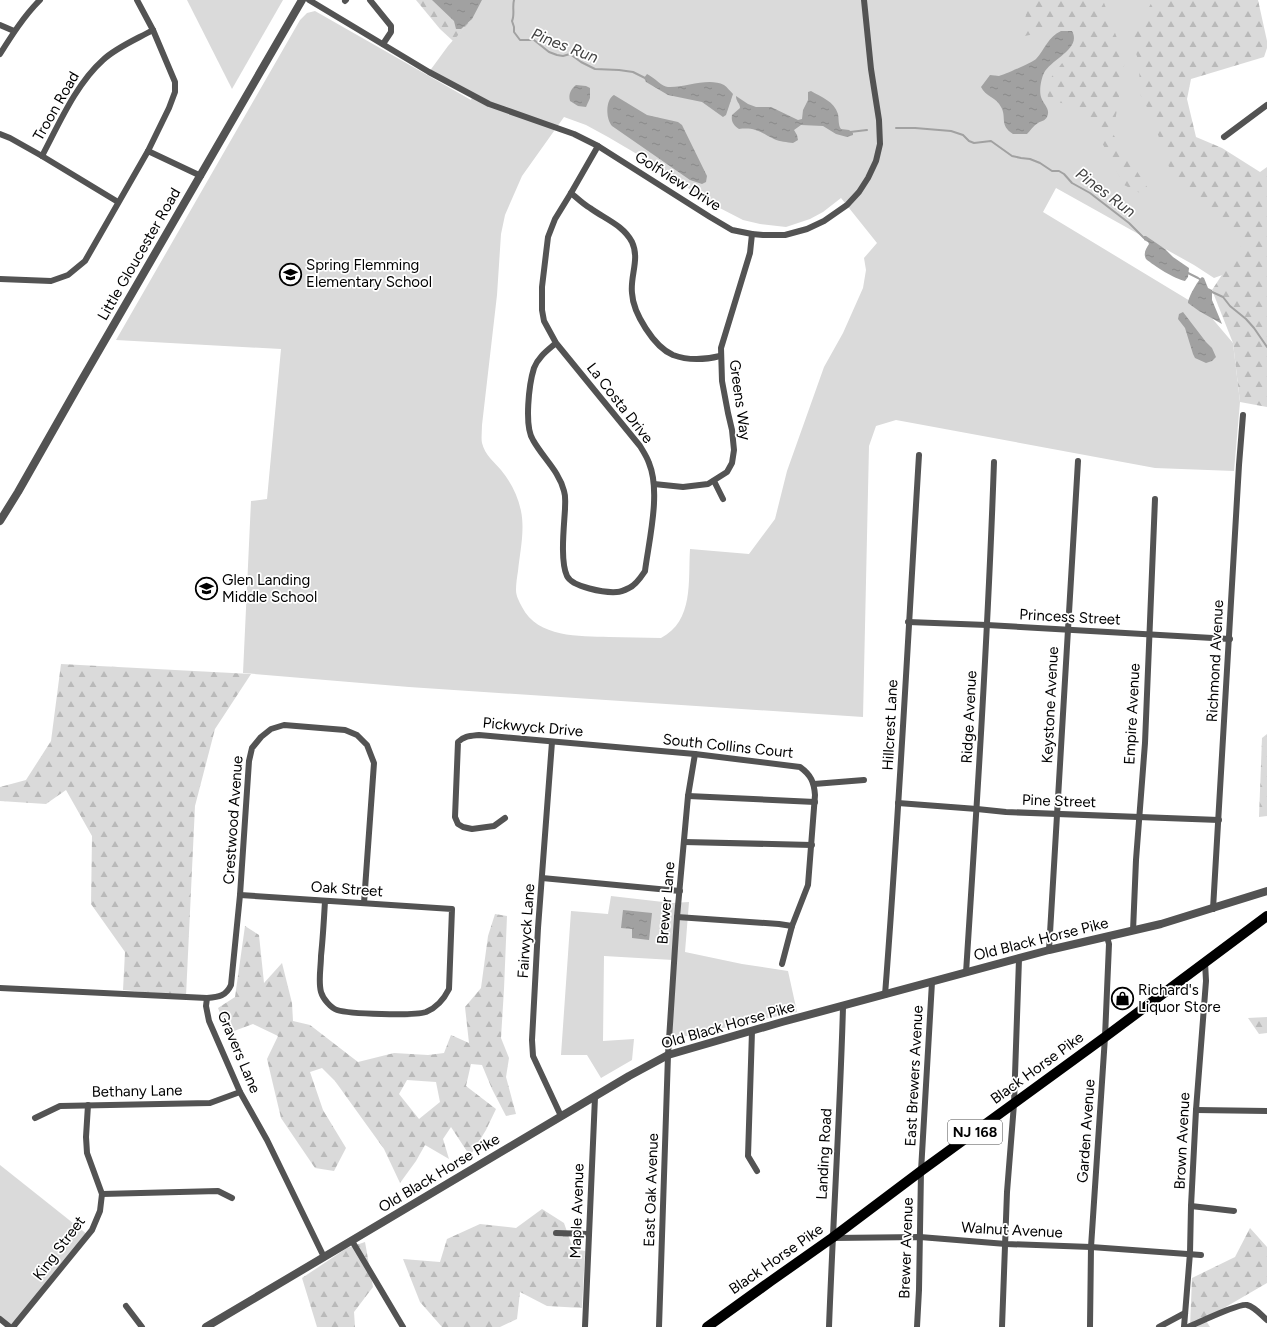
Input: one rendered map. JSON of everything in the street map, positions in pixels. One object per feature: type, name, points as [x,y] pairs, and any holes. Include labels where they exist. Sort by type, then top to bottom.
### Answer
[{"type":"main road","name":"Black Horse Pike","points":[[707,1327],[832,1238],[1267,916]]},
{"type":"street","points":[[0,54],[14,32],[40,0]]},
{"type":"street","points":[[0,279],[51,281],[68,275],[85,261],[159,130],[175,92],[175,82],[153,30],[137,0]]},
{"type":"street","name":"Little Gloucester Road","points":[[0,521],[302,0]]},
{"type":"street","name":"Golfview Drive","points":[[309,0],[429,72],[489,104],[574,134],[598,146],[732,230],[752,234],[785,235],[807,229],[824,221],[847,204],[859,192],[876,161],[880,144],[879,120],[871,69],[864,0]]},
{"type":"street","points":[[370,0],[391,26],[391,32],[383,44]]},
{"type":"street","points":[[0,25],[14,32]]},
{"type":"street","name":"Troon Road","points":[[42,156],[79,88],[92,71],[104,59],[153,30]]},
{"type":"street","points":[[1224,137],[1267,105]]},
{"type":"street","points":[[0,134],[42,156],[118,202]]},
{"type":"street","name":"La Costa Drive","points":[[556,343],[541,356],[534,367],[529,400],[528,426],[532,439],[562,482],[565,494],[563,550],[564,569],[567,577],[573,583],[597,590],[617,592],[630,588],[641,578],[645,571],[653,515],[654,484],[650,463],[640,446],[556,343],[544,320],[542,310],[542,287],[548,236],[554,218],[571,193],[598,146]]},
{"type":"street","points":[[148,151],[201,176]]},
{"type":"street","points":[[571,193],[590,208],[615,223],[632,242],[635,266],[632,294],[635,309],[643,324],[653,337],[665,350],[676,356],[698,360],[706,360],[720,356]]},
{"type":"street","name":"Greens Way","points":[[654,484],[683,487],[708,484],[727,472],[732,463],[734,450],[732,430],[722,381],[720,356],[721,348],[750,253],[752,234]]},
{"type":"street","name":"Richmond Avenue","points":[[1213,909],[1243,416]]},
{"type":"street","name":"Hillcrest Lane","points":[[885,995],[920,455]]},
{"type":"street","name":"Keystone Avenue","points":[[1050,950],[1078,461]]},
{"type":"street","name":"Ridge Avenue","points":[[966,973],[990,574],[994,462]]},
{"type":"street","points":[[714,481],[723,499]]},
{"type":"street","name":"Empire Avenue","points":[[1133,931],[1136,860],[1145,743],[1155,499]]},
{"type":"street","name":"Princess Street","points":[[908,622],[1230,639]]},
{"type":"street","name":"Crestwood Avenue","points":[[207,998],[222,995],[231,985],[240,895],[249,761],[252,748],[261,737],[271,729],[284,725],[345,730],[357,735],[367,745],[374,763],[364,903]]},
{"type":"street","name":"Pickwyck Drive","points":[[505,818],[494,826],[472,828],[463,827],[458,824],[455,817],[458,742],[462,738],[479,735],[605,746]]},
{"type":"street","name":"Fairwyck Lane","points":[[552,742],[537,943],[532,1040],[533,1056],[561,1116]]},
{"type":"street","name":"South Collins Court","points":[[605,746],[695,754],[800,767],[806,772],[814,784]]},
{"type":"street","name":"Brewer Lane","points":[[668,1055],[677,917],[688,796],[695,754]]},
{"type":"street","points":[[782,964],[792,926],[808,885],[815,802],[814,784],[864,780]]},
{"type":"street","points":[[688,796],[815,802]]},
{"type":"street","name":"Pine Street","points":[[898,804],[1057,815],[1219,820]]},
{"type":"street","points":[[684,842],[812,845]]},
{"type":"street","points":[[542,878],[680,891]]},
{"type":"street","name":"Old Black Horse Pike","points":[[206,1327],[561,1116],[668,1055],[1050,950],[1133,931],[1213,909],[1267,891]]},
{"type":"street","name":"Oak Street","points":[[240,895],[452,909],[449,990],[445,998],[436,1006],[425,1012],[408,1015],[336,1010],[328,1003],[321,993],[320,975],[325,901]]},
{"type":"street","points":[[677,917],[792,926]]},
{"type":"street","name":"Garden Avenue","points":[[1090,1327],[1091,1247],[1105,1037],[1109,944],[1107,937]]},
{"type":"street","points":[[1002,1327],[1007,1192],[1014,1104],[1019,959]]},
{"type":"street","name":"Brown Avenue","points":[[1185,1326],[1190,1253],[1196,1110],[1206,981],[1204,962]]},
{"type":"street","name":"East Brewers Avenue","points":[[921,1171],[932,982]]},
{"type":"street","name":"Gravers Lane","points":[[0,988],[207,998],[206,1006],[209,1021],[240,1092],[267,1140],[324,1257]]},
{"type":"street","name":"Landing Road","points":[[829,1327],[832,1238],[841,1094],[843,1007]]},
{"type":"street","points":[[752,1031],[748,1156],[756,1171]]},
{"type":"street","name":"East Oak Avenue","points":[[659,1327],[668,1055]]},
{"type":"street","name":"Bethany Lane","points":[[35,1118],[60,1106],[210,1103],[240,1092]]},
{"type":"street","name":"Maple Avenue","points":[[585,1327],[595,1096]]},
{"type":"street","name":"King Street","points":[[13,1327],[92,1230],[100,1211],[102,1194],[88,1153],[86,1137],[88,1105]]},
{"type":"street","points":[[1196,1110],[1267,1111]]},
{"type":"street","name":"Brewer Avenue","points":[[917,1327],[921,1171]]},
{"type":"street","points":[[102,1194],[218,1191],[232,1198]]},
{"type":"street","points":[[1191,1206],[1234,1211]]},
{"type":"street","points":[[556,1232],[589,1234]]},
{"type":"street","name":"Walnut Avenue","points":[[832,1238],[920,1237],[1006,1244],[1091,1247],[1201,1255]]},
{"type":"street","points":[[352,1241],[403,1327]]},
{"type":"street","points":[[1185,1326],[1235,1307],[1246,1305],[1255,1309],[1267,1320]]},
{"type":"street","points":[[126,1306],[142,1327]]},
{"type":"street","points":[[1159,1327],[1185,1313]]},
{"type":"street","points":[[0,1319],[10,1327]]},
{"type":"green space","points":[[187,0],[283,0],[232,89]]},
{"type":"green space","points":[[416,0],[482,0],[472,19],[453,41],[440,29]]},
{"type":"green space","points":[[482,0],[1158,0],[1172,129],[1246,230],[1248,257],[1236,270],[1214,278],[1194,265],[1056,188],[1043,212],[1205,310],[1233,343],[1240,402],[1234,471],[1155,468],[896,420],[876,426],[869,446],[863,717],[409,687],[243,673],[251,501],[267,499],[281,349],[116,340],[300,20],[307,13],[315,11],[471,100],[473,95],[429,72],[448,46],[470,21]],"holes":[[[564,117],[586,125],[642,157],[710,203],[743,220],[760,224],[786,227],[810,219],[823,212],[841,198],[877,243],[864,258],[866,270],[863,288],[843,333],[824,367],[787,471],[775,519],[749,554],[690,549],[689,587],[684,611],[672,631],[661,638],[597,637],[560,633],[538,625],[529,617],[522,607],[516,592],[522,533],[520,505],[511,484],[501,470],[487,455],[482,441],[482,425],[497,295],[501,234],[505,215],[522,176]]]},
{"type":"green space","points":[[1030,0],[1103,0],[1125,60],[1113,134],[1156,201],[1124,185],[1084,108],[1048,100],[1047,83],[1078,42],[1072,26],[1020,37]]},
{"type":"green space","points":[[1153,0],[1258,0],[1267,41],[1267,48],[1264,57],[1191,79],[1187,99],[1196,137],[1222,148],[1260,172],[1267,167],[1267,407],[1240,402],[1233,343],[1212,290],[1245,240],[1172,176],[1152,117],[1140,94],[1139,64],[1132,38]]},
{"type":"green space","points":[[61,664],[251,674],[215,729],[195,806],[186,996],[123,990],[125,952],[91,904],[92,836],[66,790],[46,804],[0,801],[0,787],[26,780],[51,741]]},
{"type":"green space","points":[[1267,734],[1267,816],[1259,817],[1262,738]]},
{"type":"green space","points":[[611,896],[672,903],[689,902],[685,952],[742,964],[788,971],[797,1012],[672,1039],[673,960],[604,956],[603,1041],[634,1039],[632,1060],[601,1078],[587,1055],[561,1055],[571,911],[608,914]]},
{"type":"green space","points":[[495,914],[507,916],[501,1038],[509,1058],[506,1077],[516,1114],[506,1116],[482,1065],[471,1064],[466,1086],[496,1109],[486,1130],[470,1156],[451,1127],[443,1139],[449,1159],[425,1145],[416,1161],[400,1183],[384,1149],[335,1081],[322,1068],[310,1072],[323,1110],[346,1148],[334,1171],[315,1168],[281,1118],[267,1059],[278,1036],[253,1024],[234,1031],[232,1044],[218,1008],[235,997],[245,926],[259,935],[264,983],[282,963],[292,1003],[293,1021],[310,1025],[358,1062],[394,1053],[428,1055],[444,1053],[451,1035],[469,1043],[465,1007],[481,988],[488,936]],"holes":[[[407,1080],[436,1082],[440,1102],[419,1119],[399,1094]]]},
{"type":"green space","points":[[1267,1017],[1267,1033],[1259,1034],[1248,1018]]},
{"type":"green space","points":[[0,1165],[88,1235],[13,1327],[0,1319]]},
{"type":"green space","points":[[542,1209],[564,1223],[573,1249],[585,1251],[582,1308],[547,1306],[520,1292],[517,1319],[500,1327],[442,1327],[420,1302],[403,1259],[440,1262],[447,1239],[480,1224],[516,1228]]},
{"type":"green space","points":[[1250,1228],[1267,1247],[1267,1283],[1205,1319],[1210,1327],[1190,1327],[1192,1278],[1235,1257]]},
{"type":"green space","points":[[365,1242],[373,1287],[354,1312],[355,1327],[317,1327],[302,1278],[347,1248]]},
{"type":"water","points":[[432,0],[482,0],[472,19],[461,29],[456,29],[454,21]]},
{"type":"water","points":[[1061,31],[1072,31],[1074,37],[1073,43],[1069,49],[1044,73],[1040,94],[1048,111],[1047,117],[1038,123],[1027,134],[1013,134],[1006,127],[1003,111],[999,104],[985,93],[981,87],[990,75],[1002,75],[1036,59],[1053,36]]},
{"type":"water","points":[[647,74],[666,87],[704,82],[724,85],[733,94],[726,115],[723,117],[702,102],[668,95],[646,82],[644,78]]},
{"type":"water","points":[[576,85],[590,88],[590,98],[586,107],[578,106],[570,101],[570,92]]},
{"type":"water","points":[[811,91],[827,100],[834,106],[838,114],[841,129],[849,130],[853,133],[853,135],[847,137],[836,134],[823,126],[801,125],[794,130],[798,140],[793,143],[776,140],[753,129],[739,129],[733,123],[732,115],[740,108],[736,96],[748,104],[756,107],[771,107],[798,120],[802,119],[803,110],[808,100],[808,92]]},
{"type":"water","points":[[614,95],[647,115],[678,122],[682,125],[707,176],[706,182],[702,184],[690,180],[612,126],[607,110],[609,101]]},
{"type":"water","points":[[1144,236],[1165,249],[1173,257],[1189,268],[1188,277],[1185,281],[1165,272],[1146,259],[1145,253],[1149,244],[1144,240]]},
{"type":"water","points":[[1202,277],[1204,278],[1208,288],[1212,290],[1212,300],[1222,324],[1188,303],[1194,289]]},
{"type":"water","points":[[1183,312],[1212,348],[1216,357],[1212,361],[1206,363],[1195,358],[1185,328],[1178,319],[1179,314]]},
{"type":"water","points":[[623,910],[652,913],[649,940],[632,938],[632,929],[621,928]]},
{"type":"waterway","name":"Pines Run","points":[[514,0],[512,21],[514,32],[520,40],[534,40],[549,52],[563,56],[570,54],[581,62],[595,69],[633,72],[645,78]]},
{"type":"waterway","name":"Pines Run","points":[[896,128],[951,131],[963,135],[969,141],[974,143],[991,141],[1012,156],[1030,159],[1040,163],[1052,171],[1059,171],[1072,183],[1090,193],[1129,223],[1144,238]]},
{"type":"waterway","name":"Pines Run","points":[[850,132],[867,130]]},
{"type":"waterway","name":"Pines Run","points":[[1186,272],[1201,280]]},
{"type":"waterway","name":"Pines Run","points":[[1210,291],[1223,297],[1230,306],[1246,319],[1267,347]]},
{"type":"place","name":"Spring Flemming Elementary School","points":[[291,274]]},
{"type":"place","name":"Glen Landing Middle School","points":[[207,589]]},
{"type":"place","name":"Richard's Liquor Store","points":[[1123,999]]}]
